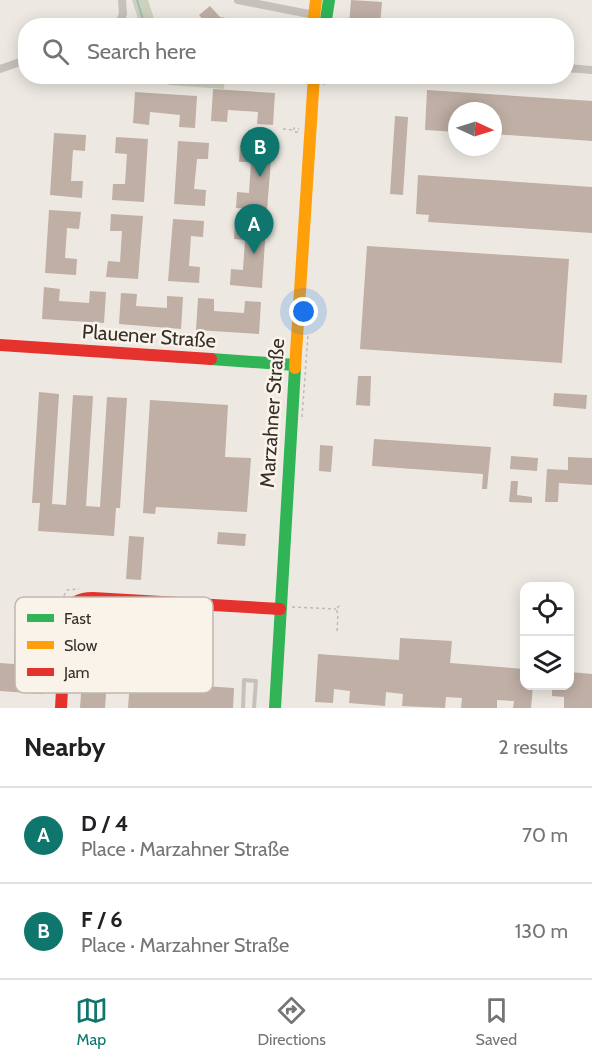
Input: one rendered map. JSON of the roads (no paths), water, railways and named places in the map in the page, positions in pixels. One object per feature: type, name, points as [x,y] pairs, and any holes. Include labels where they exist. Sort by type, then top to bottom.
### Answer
[{"type":"street","points":[[121,18],[122,0]]},
{"type":"street","points":[[238,0],[306,18]]},
{"type":"street","points":[[314,18],[315,0]]},
{"type":"street","points":[[326,18],[329,0]]},
{"type":"street","points":[[0,69],[18,63]]},
{"type":"street","points":[[574,69],[592,70]]},
{"type":"street","name":"Marzahner Straße","points":[[275,708],[286,608],[295,365],[313,84]]},
{"type":"street","name":"Plauener Straße","points":[[0,345],[211,363],[295,365]]},
{"type":"street","points":[[213,604],[286,608]]},
{"type":"street","points":[[61,708],[62,693]]},
{"type":"lane","points":[[243,708],[244,680],[256,681],[254,708]]},
{"type":"waterway","points":[[137,0],[143,18]]},
{"type":"place","name":"F / 6","points":[[260,177]]},
{"type":"place","name":"D / 4","points":[[254,254]]}]
